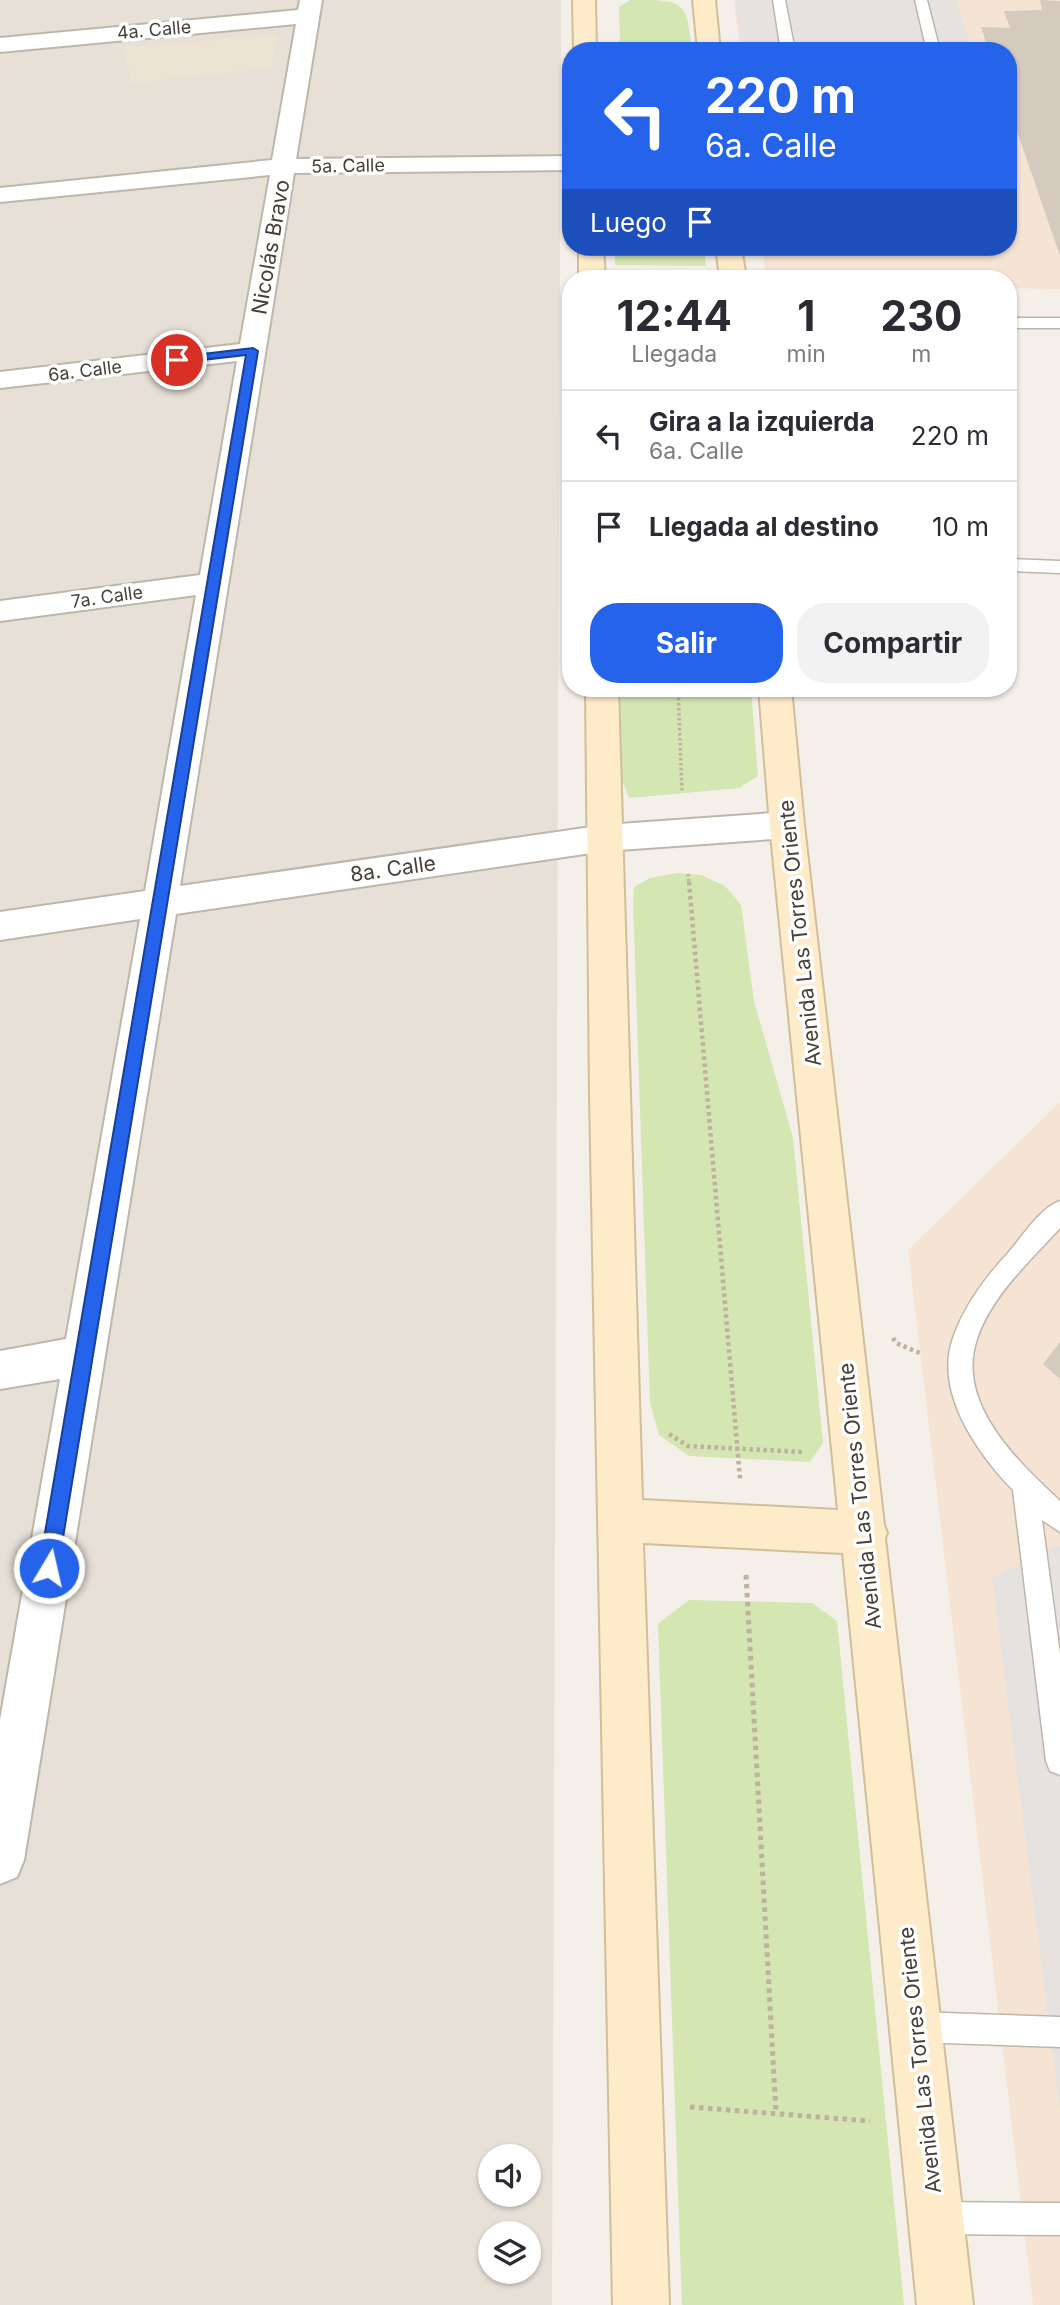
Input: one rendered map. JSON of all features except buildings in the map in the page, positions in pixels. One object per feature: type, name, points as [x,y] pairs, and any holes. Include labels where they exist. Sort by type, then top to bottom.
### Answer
[{"type":"street","points":[[704,0],[708,42]]},
{"type":"street","points":[[586,42],[589,5]]},
{"type":"street","name":"4a. Calle","points":[[0,45],[310,8]]},
{"type":"street","name":"Nicolás Bravo","points":[[0,1860],[310,8]]},
{"type":"street","name":"5a. Calle","points":[[0,195],[285,166],[562,163]]},
{"type":"street","name":"6a. Calle","points":[[0,380],[253,351]]},
{"type":"street","name":"7a. Calle","points":[[0,611],[214,583]]},
{"type":"street","points":[[602,697],[641,2305]]},
{"type":"street","name":"Avenida Las Torres Oriente","points":[[776,697],[787,825],[945,2305]]},
{"type":"street","name":"8a. Calle","points":[[0,926],[605,838],[787,825]]},
{"type":"street","points":[[0,1370],[84,1355]]},
{"type":"street","points":[[622,1520],[864,1533]]},
{"type":"lane","points":[[779,0],[786,42]]},
{"type":"lane","points":[[921,0],[932,42]]},
{"type":"lane","points":[[1017,323],[1060,323]]},
{"type":"lane","points":[[1017,565],[1060,567]]},
{"type":"lane","points":[[1060,1211],[976,1311],[966,1333],[961,1363],[962,1390],[972,1415],[992,1447],[1024,1486],[1060,1520]]},
{"type":"lane","points":[[1024,1486],[1060,1761]]},
{"type":"lane","points":[[916,2027],[1060,2032]]},
{"type":"lane","points":[[936,2218],[1060,2219]]},
{"type":"path","points":[[678,697],[684,832],[744,1526],[776,2113]]},
{"type":"path","points":[[890,1332],[896,1343],[926,1356],[961,1363]]},
{"type":"path","points":[[664,1431],[688,1446],[804,1452],[810,1447]]},
{"type":"path","points":[[637,2103],[927,2125]]},
{"type":"shaded area","points":[[0,0],[561,0],[552,2305],[0,2305]]},
{"type":"shaded area","points":[[734,0],[1060,0],[1060,289],[1017,288],[1017,270],[765,270],[763,256],[1017,256],[1017,42],[739,42]]},
{"type":"shaded area","points":[[735,0],[956,0],[970,42],[741,42]]},
{"type":"shaded area","points":[[277,35],[271,68],[132,83],[124,47]]},
{"type":"shaded area","points":[[1060,1102],[1060,2305],[1033,2305],[908,1250]]},
{"type":"shaded area","points":[[1060,1545],[1060,2110],[992,1578]]},
{"type":"green space","points":[[630,0],[662,1],[680,6],[688,22],[691,42],[619,42],[619,7]]},
{"type":"green space","points":[[615,256],[705,256],[706,266],[615,265]]},
{"type":"green space","points":[[620,697],[752,697],[758,776],[739,788],[629,798],[622,780]]},
{"type":"green space","points":[[677,873],[701,875],[725,886],[741,905],[754,1001],[793,1138],[823,1443],[810,1462],[689,1456],[659,1435],[650,1403],[633,903],[634,887],[650,878]]},
{"type":"green space","points":[[689,1600],[812,1603],[837,1621],[904,2305],[682,2305],[658,1624]]},
{"type":"route","points":[[49,1568],[253,351],[177,360]]}]
